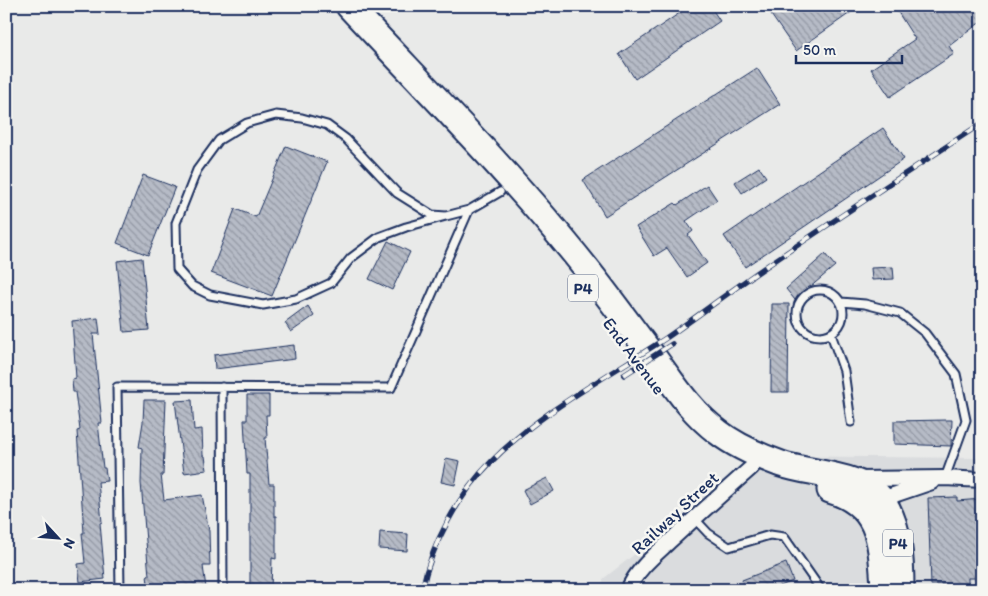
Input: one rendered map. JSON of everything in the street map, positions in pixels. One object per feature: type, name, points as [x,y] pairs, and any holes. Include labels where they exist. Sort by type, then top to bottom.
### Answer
[{"type":"highway","name":"End Avenue","points":[[332,6],[500,192],[591,298],[664,396],[684,419],[706,439],[752,467],[787,480],[841,493],[859,503],[876,507]]},
{"type":"highway","name":"End Avenue","points":[[349,6],[524,195],[586,267],[677,391],[697,414],[718,432],[743,448],[782,465],[846,479],[866,487],[876,507]]},
{"type":"highway","name":"P4","points":[[876,507],[884,590]]},
{"type":"highway","name":"P4","points":[[876,507],[894,524],[899,549],[901,590]]},
{"type":"street","name":"Railway Street","points":[[628,590],[633,579],[642,568],[694,518],[752,467]]},
{"type":"street","name":"End Avenue","points":[[876,507],[944,478]]},
{"type":"street","name":"End Avenue","points":[[846,479],[944,478],[982,480]]},
{"type":"lane","points":[[446,216],[432,215],[397,193],[346,139],[326,125],[302,118],[276,115],[247,123],[219,140],[197,170],[176,223],[177,269],[192,286],[210,296],[262,304],[296,299],[331,283],[351,258],[379,238],[406,227],[468,210],[500,192]]},
{"type":"lane","points":[[120,590],[117,388],[391,388],[468,210]]},
{"type":"lane","points":[[822,290],[836,296],[841,302],[843,316],[841,323],[831,334],[816,336],[802,329],[798,322],[798,306],[801,299],[807,294],[822,290]]},
{"type":"lane","points":[[841,302],[865,304],[900,313],[925,333],[956,374],[966,420],[944,478]]},
{"type":"lane","points":[[831,334],[844,371],[851,422]]},
{"type":"lane","points":[[222,388],[223,590]]},
{"type":"lane","points":[[694,518],[708,533],[729,547],[770,535],[784,537],[821,590]]},
{"type":"shaded area","points":[[760,456],[982,458],[982,590],[602,590],[603,579]]},
{"type":"building","points":[[690,6],[710,6],[720,21],[635,79],[619,54]]},
{"type":"building","points":[[765,6],[860,6],[796,51]]},
{"type":"building","points":[[894,6],[982,6],[982,21],[949,46],[954,54],[890,97],[871,69],[915,39]]},
{"type":"building","points":[[757,68],[780,104],[605,216],[583,180]]},
{"type":"building","points":[[883,128],[904,159],[745,267],[724,236]]},
{"type":"building","points":[[286,146],[327,162],[272,296],[211,273],[235,209],[256,217]]},
{"type":"building","points":[[759,167],[766,177],[742,193],[735,182]]},
{"type":"building","points":[[143,175],[175,187],[148,255],[117,243]]},
{"type":"building","points":[[707,185],[717,200],[686,221],[693,231],[688,235],[707,263],[687,277],[667,248],[654,256],[636,227],[675,203],[677,205]]},
{"type":"building","points":[[388,241],[410,252],[392,290],[369,279]]},
{"type":"building","points":[[825,254],[835,266],[795,300],[786,289]]},
{"type":"building","points":[[142,258],[149,330],[124,332],[117,261]]},
{"type":"building","points":[[893,267],[894,279],[872,280],[871,268]]},
{"type":"building","points":[[772,304],[789,304],[788,392],[771,392]]},
{"type":"building","points":[[308,306],[314,316],[291,332],[285,323]]},
{"type":"building","points":[[98,318],[100,334],[93,334],[102,423],[98,423],[103,468],[105,468],[107,481],[98,482],[105,579],[80,582],[78,564],[85,563],[77,431],[80,430],[72,379],[76,378],[72,321]]},
{"type":"building","points":[[294,345],[295,359],[215,369],[214,355]]},
{"type":"building","points":[[247,395],[269,395],[269,415],[266,415],[267,438],[265,438],[269,484],[274,484],[274,516],[276,516],[276,559],[272,558],[271,590],[250,590],[250,474],[247,474],[244,420],[247,420]]},
{"type":"building","points":[[144,400],[166,400],[163,475],[161,475],[164,500],[202,495],[209,531],[210,566],[203,566],[206,588],[195,590],[149,590],[141,483],[142,448],[139,447]]},
{"type":"building","points":[[192,400],[194,430],[202,429],[203,456],[205,456],[207,470],[184,473],[175,401]]},
{"type":"building","points":[[952,420],[951,446],[894,444],[894,421]]},
{"type":"building","points":[[446,458],[460,461],[455,485],[441,482]]},
{"type":"building","points":[[547,478],[554,491],[530,504],[523,490]]},
{"type":"building","points":[[957,497],[957,501],[982,499],[982,578],[968,578],[968,584],[931,585],[928,498]]},
{"type":"building","points":[[380,532],[408,534],[407,551],[379,549]]},
{"type":"building","points":[[786,563],[793,581],[770,590],[745,590],[742,580]]},
{"type":"railway","points":[[422,590],[439,538],[457,505],[479,475],[510,444],[553,411],[666,338],[788,251],[982,123]]},
{"type":"railway","points":[[624,375],[672,344]]}]
